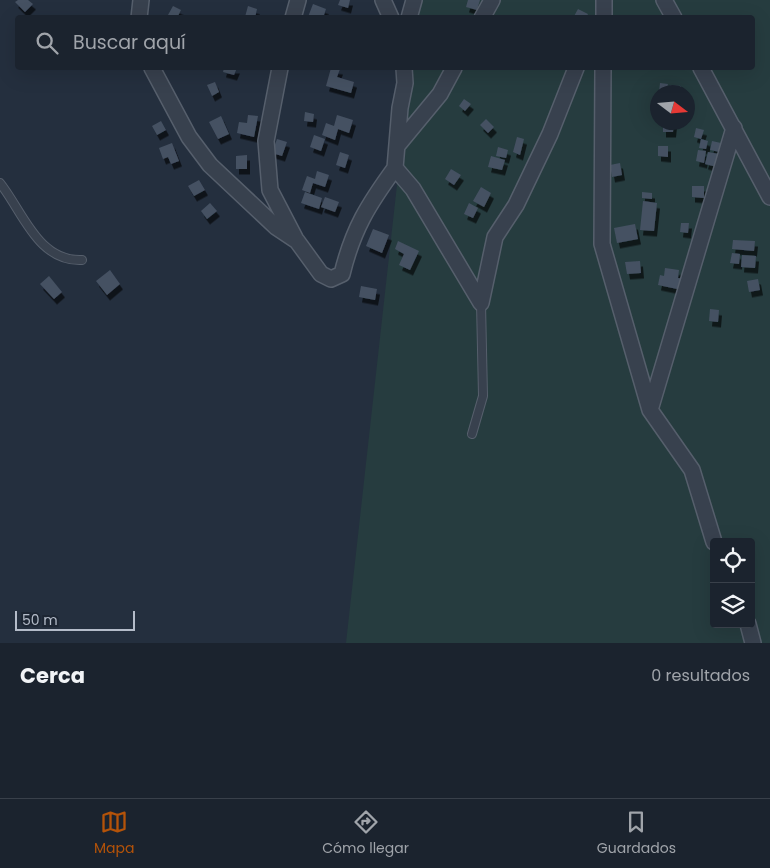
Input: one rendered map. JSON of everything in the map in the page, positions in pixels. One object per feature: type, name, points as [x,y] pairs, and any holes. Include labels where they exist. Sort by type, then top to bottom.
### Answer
[{"type":"street","points":[[138,15],[141,0]]},
{"type":"street","points":[[294,15],[298,0]]},
{"type":"street","points":[[383,0],[390,15]]},
{"type":"street","points":[[410,15],[414,0]]},
{"type":"street","points":[[484,15],[492,0]]},
{"type":"street","points":[[604,0],[604,15]]},
{"type":"street","points":[[664,0],[672,15]]},
{"type":"street","points":[[153,70],[189,137],[210,165],[276,227],[297,240]]},
{"type":"street","points":[[280,70],[266,141],[270,190],[297,240],[321,274],[331,279],[342,274],[350,243],[368,205],[395,168],[400,108],[405,83],[404,70]]},
{"type":"street","points":[[397,146],[440,94],[453,70]]},
{"type":"street","points":[[481,303],[495,237],[516,205],[550,134],[575,70]]},
{"type":"street","points":[[603,70],[602,244],[650,410],[692,470],[713,538]]},
{"type":"street","points":[[702,70],[770,197]]},
{"type":"street","points":[[650,410],[734,128]]},
{"type":"street","points":[[395,168],[413,189],[481,303]]},
{"type":"street","points":[[749,628],[753,643]]},
{"type":"lane","points":[[0,183],[44,247],[61,258],[82,260]]},
{"type":"lane","points":[[472,434],[482,396],[481,303]]},
{"type":"green space","points":[[417,0],[770,0],[770,643],[346,643],[410,70],[755,70],[755,15],[415,15]]},
{"type":"building","points":[[18,0],[28,0],[33,4],[25,12],[15,2]]},
{"type":"building","points":[[340,0],[350,0],[348,8],[338,5]]},
{"type":"building","points":[[468,0],[480,0],[477,10],[466,7]]},
{"type":"building","points":[[313,4],[326,9],[324,15],[309,15]]},
{"type":"building","points":[[173,6],[181,10],[178,15],[168,15]]},
{"type":"building","points":[[248,6],[257,9],[256,15],[246,15]]},
{"type":"building","points":[[578,9],[588,14],[588,15],[575,15]]},
{"type":"building","points":[[224,70],[236,70],[234,75],[223,72]]},
{"type":"building","points":[[330,70],[340,70],[337,77],[354,82],[351,93],[326,86]]},
{"type":"building","points":[[215,82],[219,92],[212,96],[207,85]]},
{"type":"building","points":[[464,99],[471,104],[465,111],[459,106]]},
{"type":"building","points":[[305,112],[314,114],[313,122],[304,121]]},
{"type":"building","points":[[248,115],[258,116],[254,137],[237,133],[239,122],[247,123]]},
{"type":"building","points":[[337,115],[353,120],[349,133],[338,129],[335,140],[322,135],[326,123],[334,126]]},
{"type":"building","points":[[221,116],[229,134],[218,139],[209,122]]},
{"type":"building","points":[[486,119],[494,127],[488,133],[480,125]]},
{"type":"building","points":[[161,121],[166,130],[157,135],[152,126]]},
{"type":"building","points":[[696,128],[704,130],[701,139],[694,137]]},
{"type":"building","points":[[663,130],[673,130],[673,132],[663,132]]},
{"type":"building","points":[[314,135],[325,139],[321,151],[310,147]]},
{"type":"building","points":[[517,137],[524,139],[520,155],[513,152]]},
{"type":"building","points":[[277,139],[287,142],[282,156],[272,153]]},
{"type":"building","points":[[701,139],[708,141],[706,149],[699,148]]},
{"type":"building","points":[[712,141],[721,143],[720,152],[710,150]]},
{"type":"building","points":[[172,143],[179,161],[171,164],[168,157],[163,159],[159,148]]},
{"type":"building","points":[[658,146],[668,146],[668,157],[658,156]]},
{"type":"building","points":[[498,147],[508,150],[506,158],[496,156]]},
{"type":"building","points":[[698,150],[706,151],[704,163],[696,161]]},
{"type":"building","points":[[340,152],[349,155],[345,168],[336,165]]},
{"type":"building","points":[[708,152],[719,154],[717,167],[705,164]]},
{"type":"building","points":[[247,155],[247,169],[236,169],[236,156]]},
{"type":"building","points":[[491,156],[505,160],[502,170],[488,167]]},
{"type":"building","points":[[620,163],[622,175],[612,177],[610,165]]},
{"type":"building","points":[[451,169],[461,175],[454,185],[445,179]]},
{"type":"building","points":[[317,171],[329,175],[325,187],[313,183],[310,193],[302,190],[307,176],[315,179]]},
{"type":"building","points":[[199,180],[205,190],[194,196],[188,186]]},
{"type":"building","points":[[692,186],[704,186],[704,198],[692,197]]},
{"type":"building","points":[[481,187],[491,193],[484,207],[473,201]]},
{"type":"building","points":[[305,192],[322,198],[319,209],[301,203]]},
{"type":"building","points":[[642,192],[652,193],[652,199],[642,198]]},
{"type":"building","points":[[325,197],[339,202],[335,212],[321,207]]},
{"type":"building","points":[[643,201],[657,203],[654,231],[640,230]]},
{"type":"building","points":[[210,203],[217,211],[207,219],[201,211]]},
{"type":"building","points":[[469,203],[478,208],[473,218],[464,214]]},
{"type":"building","points":[[681,223],[689,223],[688,233],[680,232]]},
{"type":"building","points":[[635,224],[638,239],[617,243],[614,228]]},
{"type":"building","points":[[373,229],[389,235],[382,253],[366,246]]},
{"type":"building","points":[[733,240],[755,241],[754,251],[732,249]]},
{"type":"building","points":[[398,241],[419,251],[410,270],[399,265],[404,254],[395,249]]},
{"type":"building","points":[[732,253],[740,254],[739,264],[730,263]]},
{"type":"building","points":[[742,255],[756,256],[755,268],[741,267]]},
{"type":"building","points":[[640,261],[641,273],[627,274],[625,262]]},
{"type":"building","points":[[665,268],[679,270],[678,278],[684,279],[682,290],[658,285],[660,275],[664,276]]},
{"type":"building","points":[[110,270],[120,284],[107,295],[96,281]]},
{"type":"building","points":[[49,276],[62,292],[54,299],[40,284]]},
{"type":"building","points":[[758,279],[760,290],[749,292],[747,281]]},
{"type":"building","points":[[361,286],[377,289],[375,300],[359,297]]},
{"type":"building","points":[[710,309],[719,310],[718,322],[709,321]]}]
